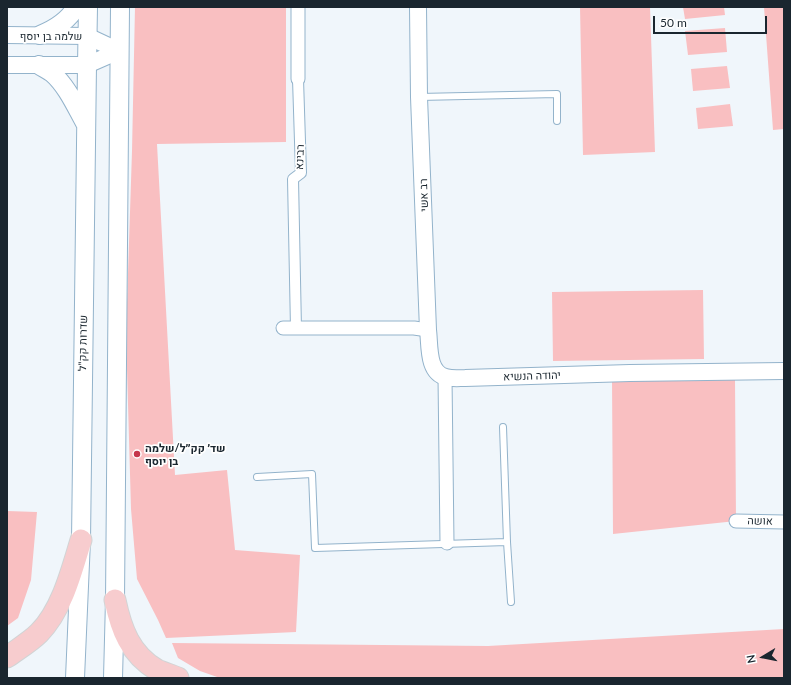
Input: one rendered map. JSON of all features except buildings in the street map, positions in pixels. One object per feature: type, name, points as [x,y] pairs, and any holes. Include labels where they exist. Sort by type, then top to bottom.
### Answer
[{"type":"highway","points":[[7,657],[40,632],[56,609],[68,583],[81,540]]},
{"type":"highway","points":[[114,600],[120,621],[131,647],[142,659],[158,670],[178,678]]},
{"type":"main road","points":[[40,35],[60,25],[76,7]]},
{"type":"main road","name":"שדרות קק\"ל","points":[[75,678],[81,540],[86,65],[88,7]]},
{"type":"main road","points":[[112,678],[120,7]]},
{"type":"main road","points":[[39,65],[53,74],[74,102],[86,124]]},
{"type":"street","name":"רבינא","points":[[296,329],[293,180],[301,173],[298,79],[298,7]]},
{"type":"street","name":"רב אשי","points":[[418,7],[419,97],[428,330],[431,360],[436,371],[445,377]]},
{"type":"street","name":"שלמה בן יוסף","points":[[7,35],[87,36],[119,51]]},
{"type":"street","points":[[7,65],[86,65],[119,51]]},
{"type":"street","points":[[283,328],[414,328],[428,330]]},
{"type":"street","name":"יהודה הנשיא","points":[[445,377],[466,378],[630,373],[784,371]]},
{"type":"street","points":[[445,377],[447,543]]},
{"type":"street","name":"אושה","points":[[736,521],[784,522]]},
{"type":"lane","points":[[419,97],[557,94],[557,121]]},
{"type":"lane","points":[[503,427],[507,542],[511,602]]},
{"type":"lane","points":[[257,477],[312,474],[315,548],[507,542]]},
{"type":"shaded area","points":[[135,7],[286,7],[286,142],[157,144],[175,475],[227,470],[235,550],[300,555],[296,632],[166,638],[137,579],[131,509],[126,334]]},
{"type":"shaded area","points":[[580,7],[650,7],[655,152],[583,155]]},
{"type":"shaded area","points":[[683,7],[724,7],[725,15],[685,19]]},
{"type":"shaded area","points":[[764,7],[784,7],[784,129],[773,130]]},
{"type":"shaded area","points":[[725,28],[727,52],[688,55],[685,31]]},
{"type":"shaded area","points":[[727,66],[730,88],[693,91],[691,69]]},
{"type":"shaded area","points":[[730,104],[733,126],[698,129],[696,108]]},
{"type":"shaded area","points":[[703,290],[704,359],[553,361],[552,292]]},
{"type":"shaded area","points":[[612,379],[735,380],[736,521],[613,534]]},
{"type":"shaded area","points":[[7,511],[37,512],[31,580],[18,618],[7,626]]},
{"type":"shaded area","points":[[784,629],[784,678],[220,678],[200,671],[178,658],[172,643],[488,646]]},
{"type":"place","name":"שד׳ קק״ל/שלמה בן יוסף","points":[[137,454]]}]
